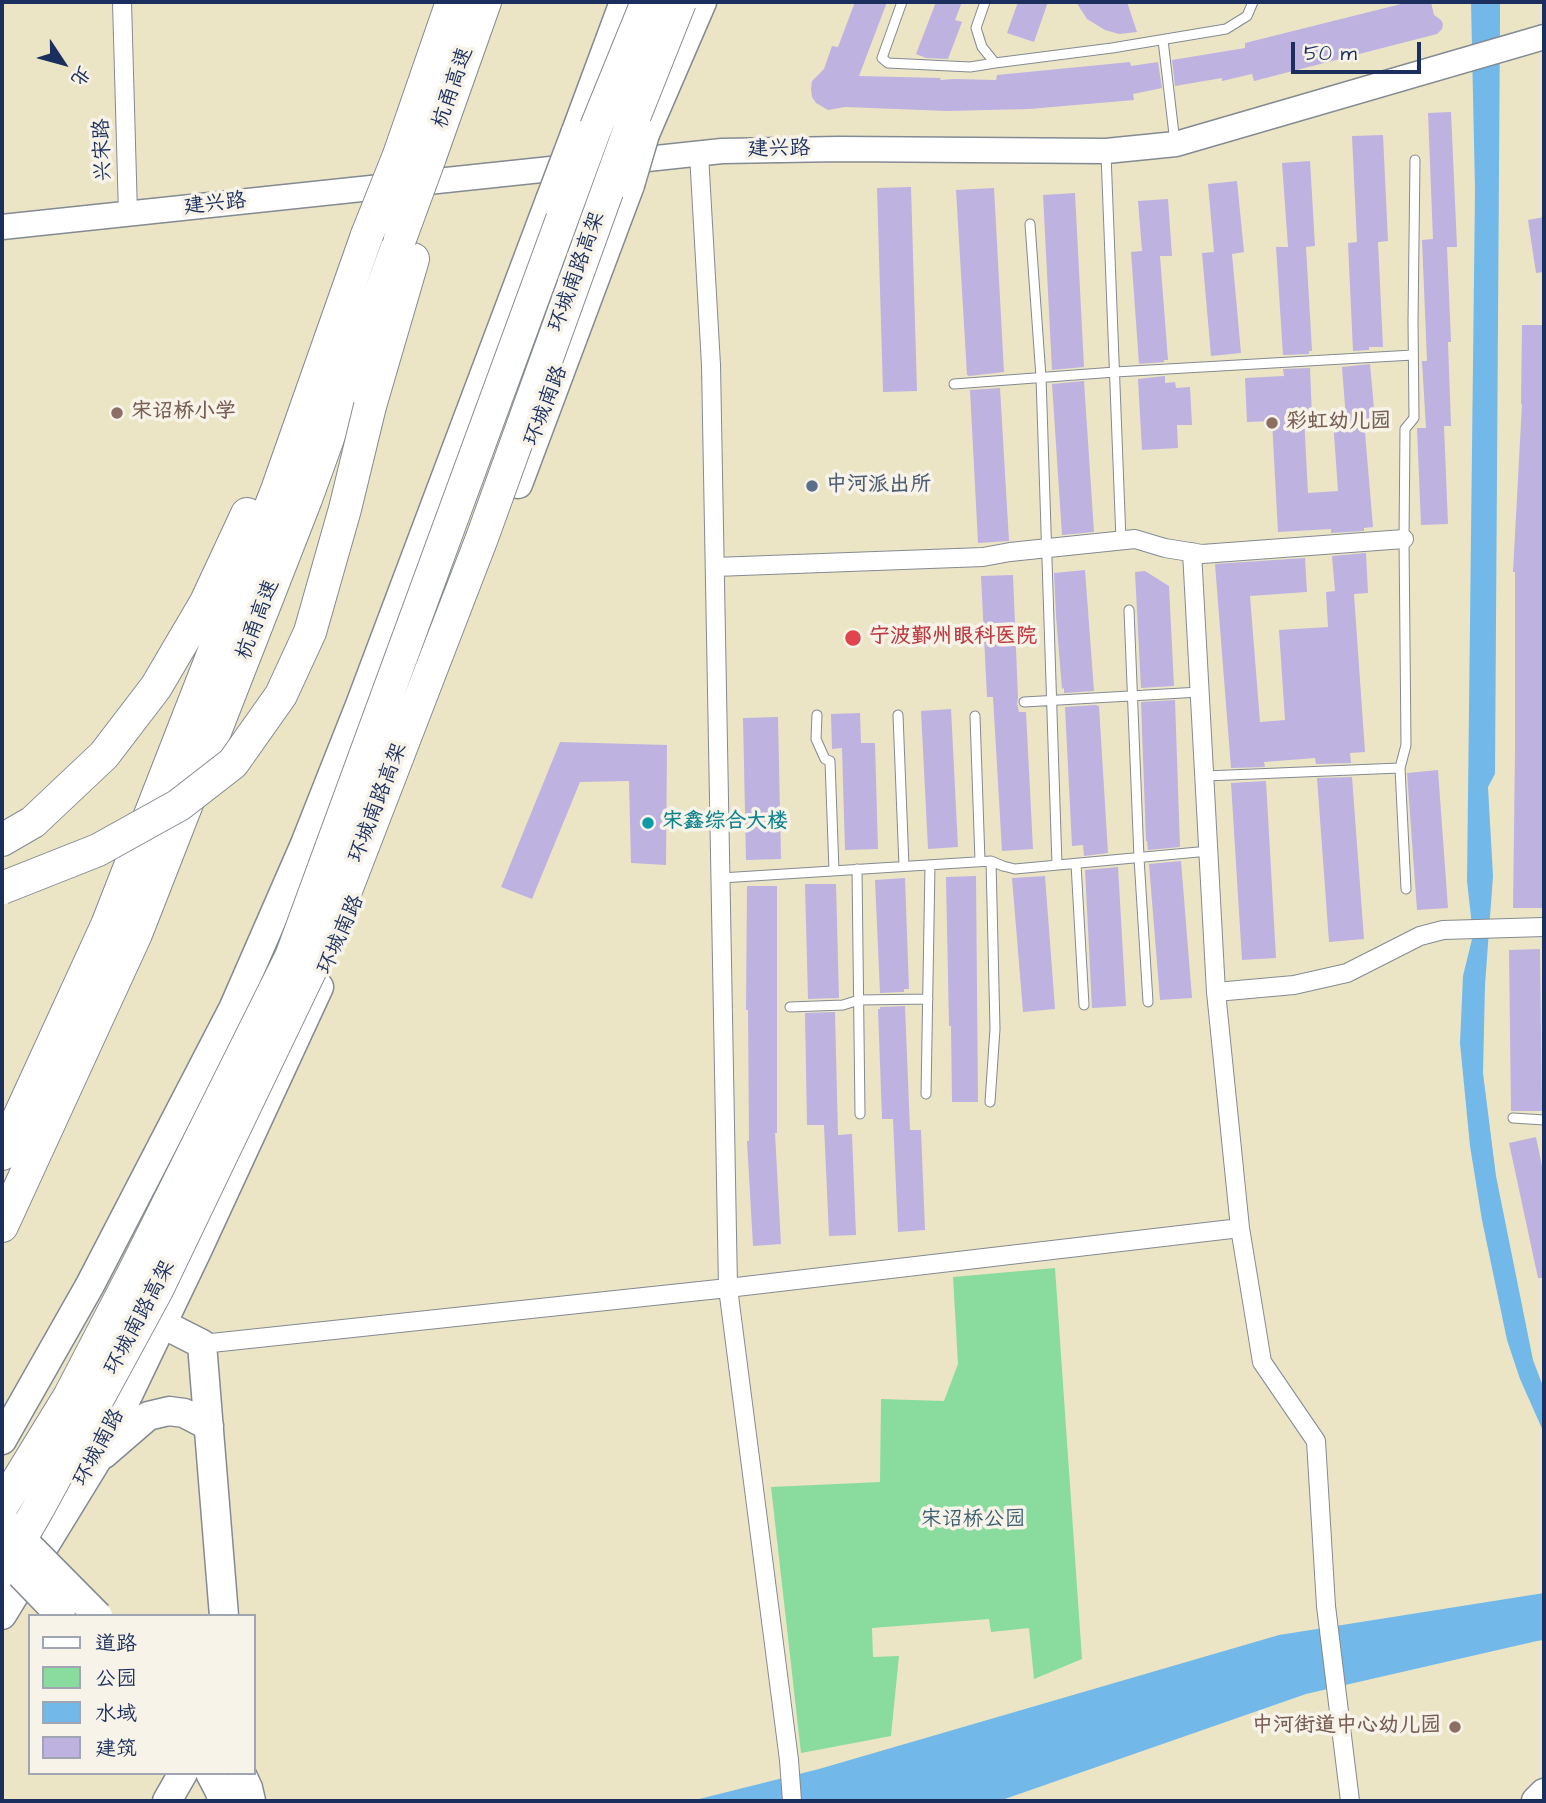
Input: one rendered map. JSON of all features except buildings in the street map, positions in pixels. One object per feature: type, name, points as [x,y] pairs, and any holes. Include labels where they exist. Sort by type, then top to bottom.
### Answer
[{"type":"highway","name":"杭甬高速","points":[[2,1154],[107,925],[277,490],[368,235],[426,158],[452,2]]},
{"type":"highway","points":[[2,888],[98,850],[179,805],[233,763],[281,695],[310,632],[345,509],[426,158],[487,2]]},
{"type":"highway","name":"环城南路高架","points":[[2,1506],[69,1397],[291,957],[589,146],[647,2]]},
{"type":"highway","name":"环城南路高架","points":[[2,1571],[158,1290],[335,919],[482,538],[633,120],[680,2]]},
{"type":"highway","name":"杭甬高速","points":[[2,1226],[136,934],[409,238]]},
{"type":"highway","points":[[2,840],[33,822],[104,755],[156,687],[206,602],[340,316]]},
{"type":"main road","points":[[2,1440],[90,1285],[233,1009],[305,844],[360,705],[624,2]]},
{"type":"main road","name":"环城南路","points":[[2,1615],[97,1460],[353,915],[630,185],[645,134],[702,2]]},
{"type":"main road","points":[[90,1285],[202,1344],[225,1614]]},
{"type":"main road","points":[[97,1460],[148,1416],[169,1411],[184,1413],[209,1426]]},
{"type":"main road","points":[[2,1519],[96,1614]]},
{"type":"main road","points":[[2,1555],[59,1614]]},
{"type":"main road","points":[[167,1801],[182,1775]]},
{"type":"main road","points":[[1535,1801],[1544,1793]]},
{"type":"street","name":"兴宋路","points":[[122,2],[128,214]]},
{"type":"street","name":"建兴路","points":[[2,227],[722,151],[1106,151],[1176,144],[1544,37]]},
{"type":"street","points":[[699,153],[711,365],[728,1288],[792,1801]]},
{"type":"street","points":[[715,567],[983,557],[1135,539],[1165,548],[1202,554],[1404,539]]},
{"type":"street","points":[[1192,552],[1216,992],[1240,1228],[1262,1362],[1316,1441],[1326,1606],[1350,1801]]},
{"type":"street","points":[[1216,992],[1294,985],[1347,973],[1420,936],[1443,930],[1544,927]]},
{"type":"street","points":[[202,1344],[728,1288],[1240,1228]]},
{"type":"lane","points":[[902,2],[882,58],[888,63],[970,67],[1226,29],[1247,16],[1253,2]]},
{"type":"lane","points":[[985,2],[976,28],[982,47],[995,63]]},
{"type":"lane","points":[[1163,40],[1176,144]]},
{"type":"lane","points":[[1106,151],[1122,540]]},
{"type":"lane","points":[[1406,889],[1400,768],[1406,745],[1405,429],[1414,418],[1415,160]]},
{"type":"lane","points":[[1030,224],[1041,377],[1057,865]]},
{"type":"lane","points":[[954,384],[1413,355]]},
{"type":"lane","points":[[1129,610],[1148,1002]]},
{"type":"lane","points":[[1024,702],[1200,692]]},
{"type":"lane","points":[[817,715],[816,739],[825,760],[830,761],[834,871]]},
{"type":"lane","points":[[898,715],[904,866]]},
{"type":"lane","points":[[975,716],[980,861]]},
{"type":"lane","points":[[1205,776],[1400,768]]},
{"type":"lane","points":[[721,878],[980,861],[991,861],[1015,869],[1209,851]]},
{"type":"lane","points":[[990,1102],[995,1029],[991,861]]},
{"type":"lane","points":[[1076,863],[1084,1005]]},
{"type":"lane","points":[[926,1094],[930,865]]},
{"type":"lane","points":[[857,869],[860,1114]]},
{"type":"lane","points":[[790,1007],[843,1005],[859,1000],[928,999]]},
{"type":"lane","points":[[1513,1118],[1544,1120]]},
{"type":"green space","name":"宋诏桥公园","points":[[1055,1268],[1082,1659],[1034,1679],[1029,1628],[991,1632],[989,1619],[872,1628],[873,1657],[899,1656],[891,1736],[801,1753],[771,1487],[880,1482],[881,1399],[944,1401],[958,1364],[953,1277]]},
{"type":"water","points":[[1471,2],[1500,2],[1495,774],[1488,787],[1493,876],[1485,985],[1483,1073],[1496,1176],[1533,1360],[1544,1389],[1544,1433],[1520,1379],[1507,1340],[1470,1146],[1460,1043],[1463,976],[1473,935],[1467,881],[1475,190]]},
{"type":"water","points":[[1544,1593],[1544,1640],[1306,1694],[999,1801],[691,1801],[819,1769],[1279,1635]]},
{"type":"place","name":"宋诏桥小学","points":[[117,413]]},
{"type":"place","name":"彩虹幼儿园","points":[[1272,423]]},
{"type":"place","name":"中河派出所","points":[[812,486]]},
{"type":"place","name":"宁波鄞州眼科医院","points":[[853,638]]},
{"type":"place","name":"宋鑫综合大楼","points":[[648,823]]},
{"type":"place","name":"中河街道中心幼儿园","points":[[1455,1727]]}]
